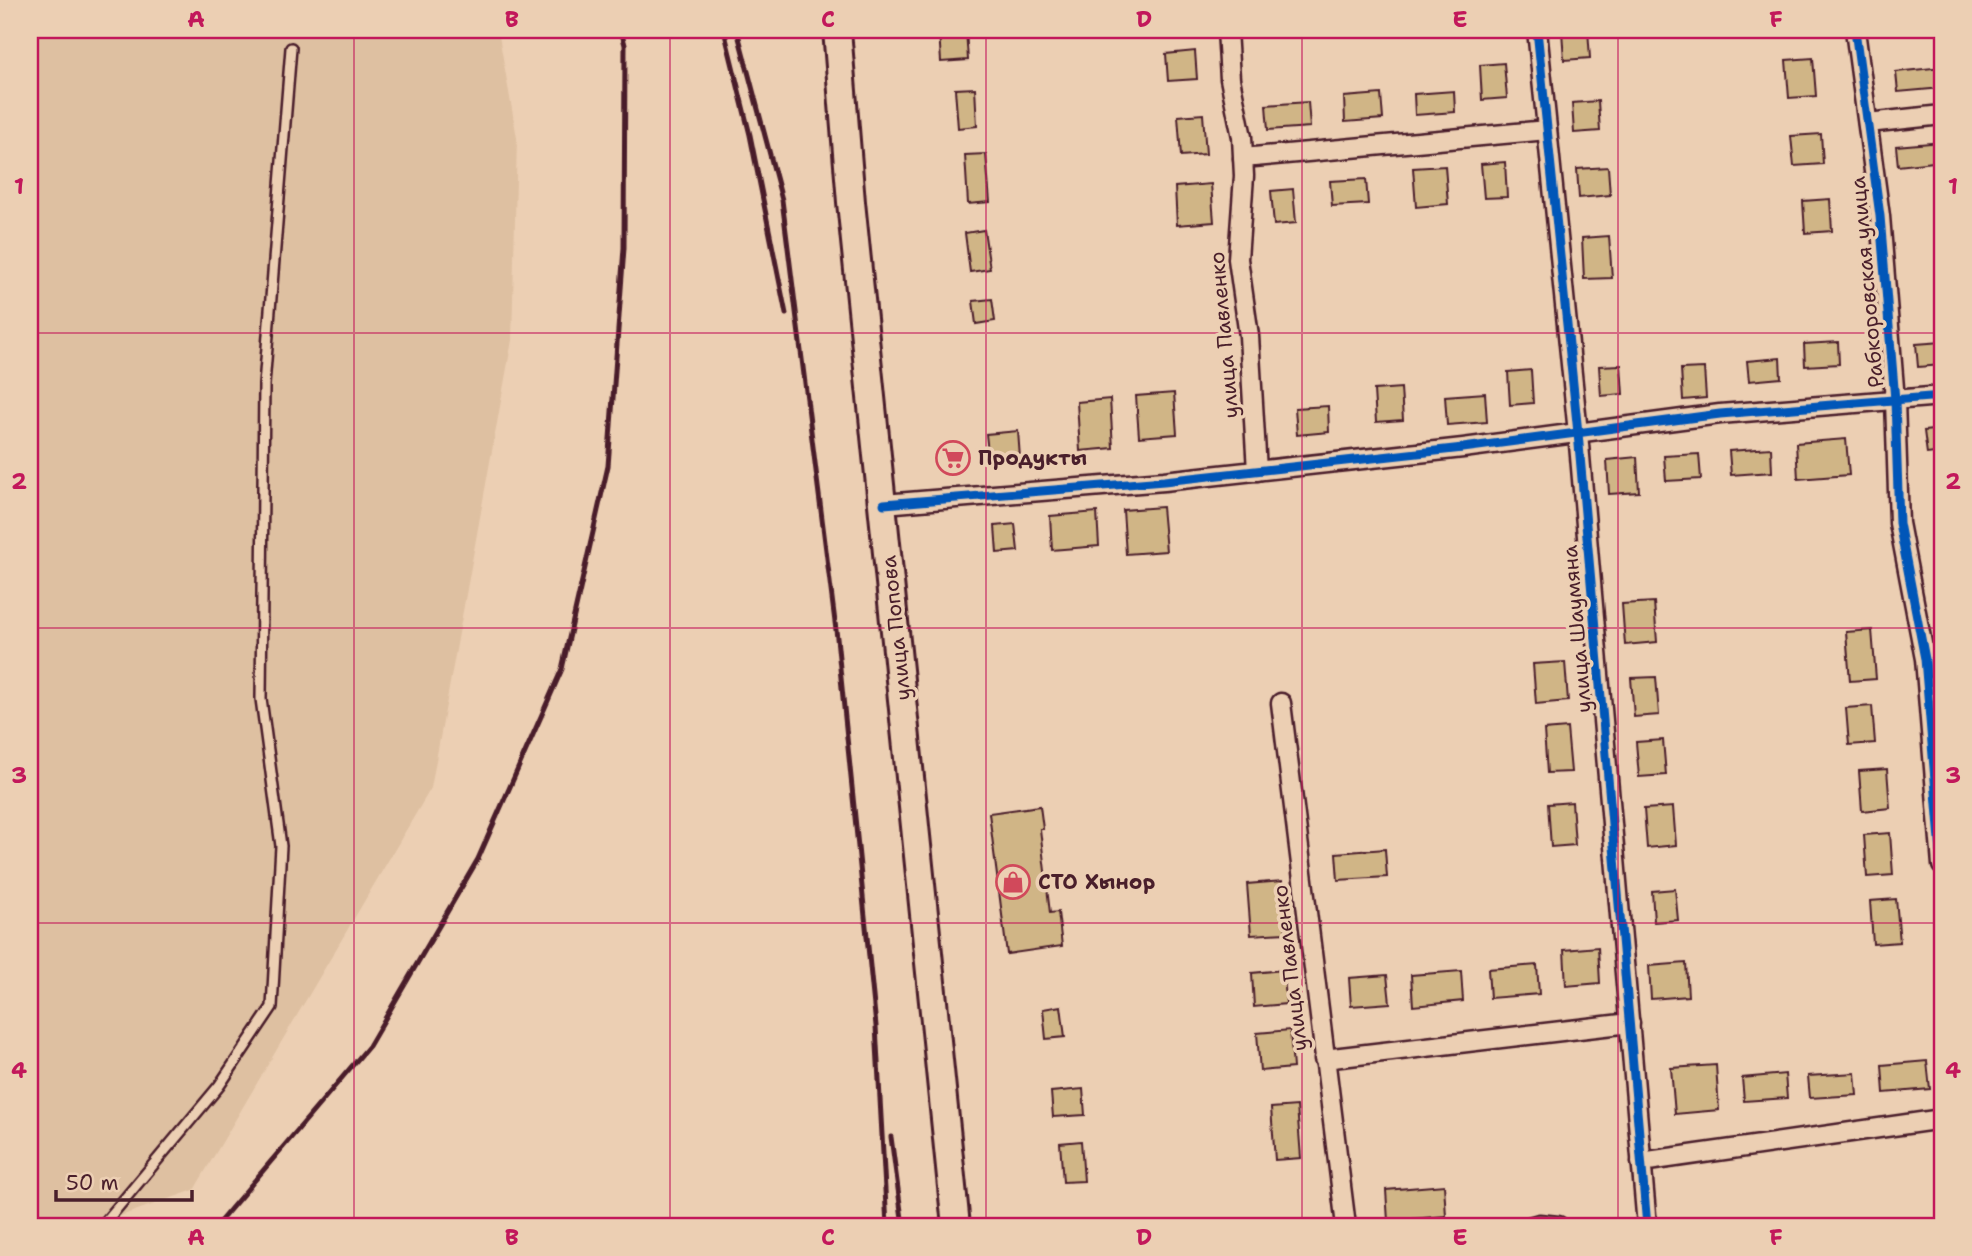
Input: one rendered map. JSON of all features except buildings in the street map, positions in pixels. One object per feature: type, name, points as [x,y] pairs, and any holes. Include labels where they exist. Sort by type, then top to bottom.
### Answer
[{"type":"main road","name":"улица Попова","points":[[837,30],[851,202],[956,1226]]},
{"type":"street","name":"улица Павленко","points":[[1227,30],[1230,79],[1243,158],[1238,259],[1249,336],[1256,471]]},
{"type":"street","name":"улица Шаумяна","points":[[1538,30],[1578,433],[1647,1226]]},
{"type":"street","name":"Рабкоровская улица","points":[[1855,30],[1880,216],[1895,400],[1899,523],[1925,659],[1942,866]]},
{"type":"street","points":[[1868,123],[1942,115]]},
{"type":"street","points":[[1243,158],[1547,130]]},
{"type":"street","points":[[884,504],[1256,471],[1720,414],[1942,396]]},
{"type":"street","name":"улица Павленко","points":[[1281,704],[1346,1226]]},
{"type":"street","points":[[1324,1059],[1630,1023]]},
{"type":"street","points":[[1641,1162],[1942,1119]]},
{"type":"street","points":[[1532,1226],[1558,1226]]},
{"type":"lane","points":[[103,1226],[219,1086],[272,1007],[281,846],[261,699],[264,385],[291,48]]},
{"type":"shaded area","points":[[30,30],[498,30],[517,138],[512,340],[431,788],[194,1190],[92,1226],[30,1226]]},
{"type":"railway","points":[[30,93],[36,30]]},
{"type":"railway","points":[[216,1226],[369,1046],[478,859],[562,669],[608,466],[624,248],[625,45],[621,30]]},
{"type":"railway","points":[[724,30],[750,135],[786,314]]},
{"type":"railway","points":[[737,30],[782,200],[837,638],[876,1026],[887,1226]]},
{"type":"railway","points":[[891,1137],[903,1226]]},
{"type":"cycle path","points":[[1537,30],[1578,433],[1647,1226]]},
{"type":"cycle path","points":[[1855,30],[1880,216],[1895,400],[1899,523],[1925,659],[1942,865]]},
{"type":"cycle path","points":[[884,504],[1164,481],[1463,448],[1720,414],[1942,396]]},
{"type":"place","name":"Продукты","points":[[953,458]]},
{"type":"place","name":"СТО Хынор","points":[[1013,882]]}]
